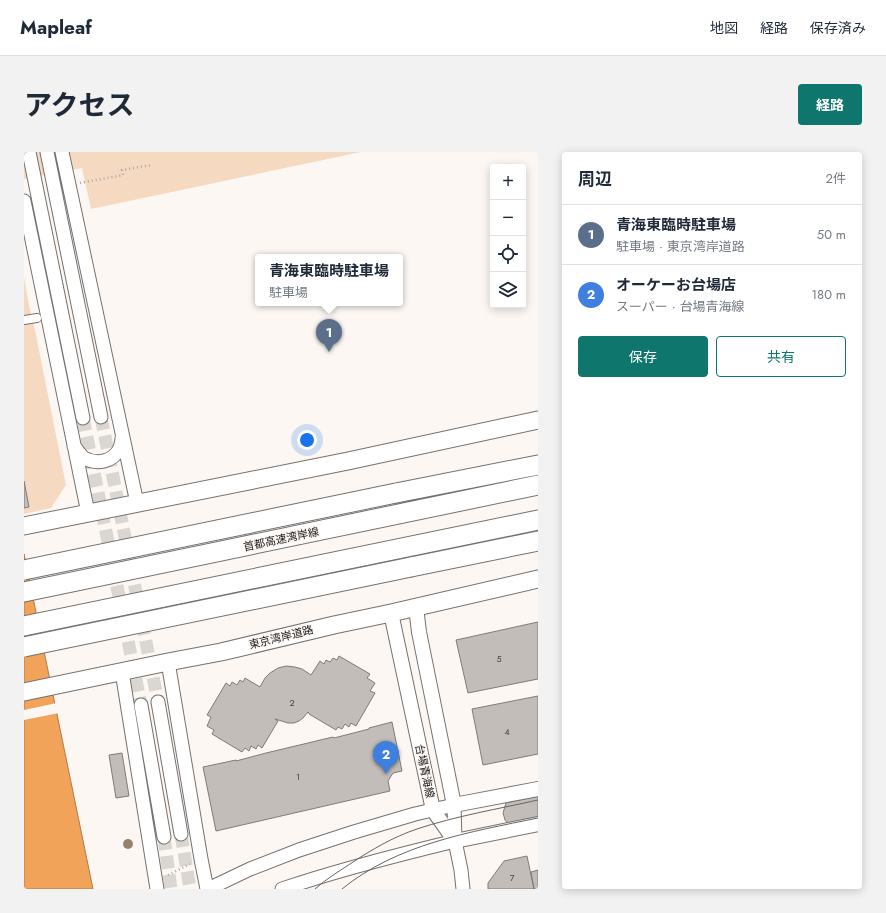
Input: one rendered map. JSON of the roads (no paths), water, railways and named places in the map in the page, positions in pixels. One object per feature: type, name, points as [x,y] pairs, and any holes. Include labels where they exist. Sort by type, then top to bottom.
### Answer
[{"type":"highway","points":[[26,525],[348,461],[538,420]]},
{"type":"highway","points":[[348,461],[538,431]]},
{"type":"highway","points":[[24,570],[538,465]]},
{"type":"highway","name":"首都高速湾岸線","points":[[24,592],[538,485]]},
{"type":"highway","points":[[24,626],[538,520]]},
{"type":"highway","points":[[24,647],[538,541]]},
{"type":"highway","name":"東京湾岸道路","points":[[24,692],[221,652],[326,626],[391,613],[538,579]]},
{"type":"main road","name":"台場青海線","points":[[416,607],[419,632],[454,805]]},
{"type":"main road","name":"台場青海線","points":[[391,613],[433,810],[455,840]]},
{"type":"main road","points":[[454,805],[538,789]]},
{"type":"main road","points":[[455,840],[538,824]]},
{"type":"street","points":[[29,152],[83,418]]},
{"type":"street","points":[[47,152],[101,417]]},
{"type":"street","points":[[62,152],[137,503]]},
{"type":"street","points":[[24,201],[88,513]]},
{"type":"street","points":[[24,320],[37,318]]},
{"type":"street","points":[[74,446],[83,457],[94,462],[103,462],[112,457],[120,448],[122,438]]},
{"type":"street","points":[[168,662],[207,889],[250,869],[299,850],[415,814],[454,805],[455,840],[463,889]]},
{"type":"street","points":[[122,672],[157,885]]},
{"type":"street","points":[[158,702],[181,834]]},
{"type":"street","points":[[141,705],[164,837]]},
{"type":"street","points":[[282,889],[455,840]]},
{"type":"tunnel","points":[[101,417],[158,702]]},
{"type":"tunnel","points":[[83,418],[141,705]]},
{"type":"tunnel","points":[[181,834],[190,889]]},
{"type":"tunnel","points":[[164,837],[171,889]]},
{"type":"tram line","points":[[315,889],[323,882],[366,854],[408,832],[462,816],[538,800]]},
{"type":"tram line","points":[[342,889],[363,874],[410,850],[461,835],[538,818]]},
{"type":"place","name":"青海東臨時駐車場","points":[[329,352]]},
{"type":"place","name":"オーケーお台場店","points":[[386,774]]}]
